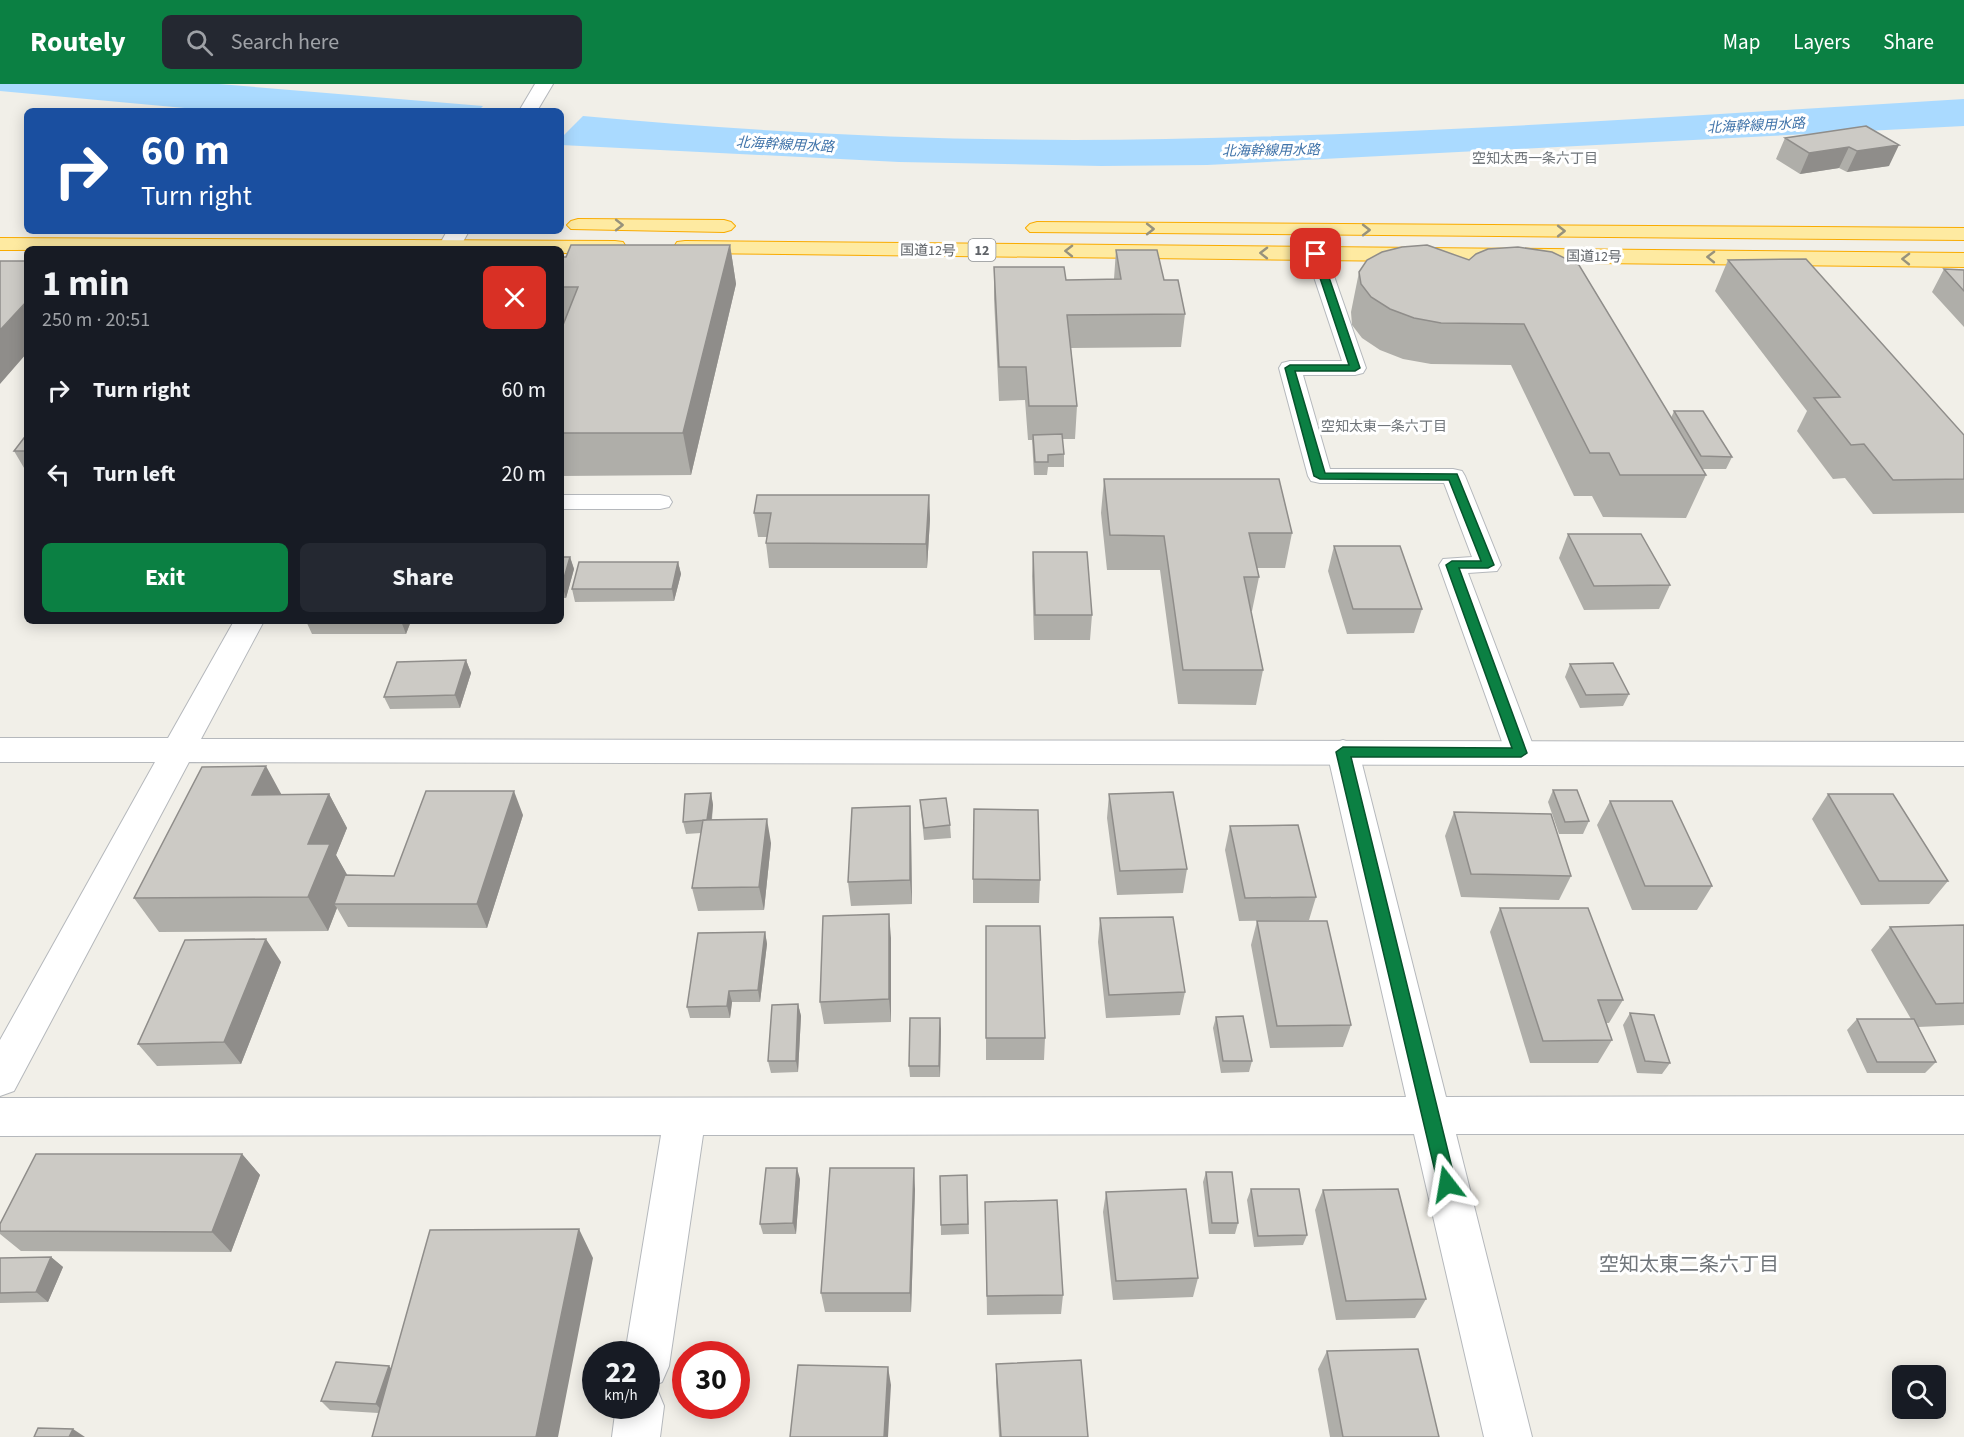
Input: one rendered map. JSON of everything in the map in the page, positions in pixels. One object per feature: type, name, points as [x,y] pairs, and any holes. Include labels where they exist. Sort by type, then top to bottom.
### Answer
[{"type":"highway","points":[[564,225],[741,226]]},
{"type":"highway","name":"国道12号","points":[[1017,228],[1964,234]]},
{"type":"highway","points":[[0,244],[452,242],[496,246]]},
{"type":"highway","points":[[564,252],[637,247]]},
{"type":"highway","name":"国道12号","points":[[661,247],[1964,260]]},
{"type":"street","points":[[530,108],[544,84]]},
{"type":"street","points":[[0,1078],[247,624]]},
{"type":"street","points":[[0,750],[1964,754]]},
{"type":"street","points":[[1343,752],[1508,1437]]},
{"type":"street","points":[[0,1117],[1964,1115]]},
{"type":"street","points":[[650,1341],[685,1116]]},
{"type":"street","points":[[636,1437],[638,1419]]},
{"type":"lane","points":[[1316,254],[1355,368],[1290,368],[1320,476],[1453,476],[1488,565],[1452,565],[1521,753]]},
{"type":"lane","points":[[564,502],[660,502]]},
{"type":"water","points":[[0,84],[219,84],[483,106],[481,108],[184,108],[0,91]]},
{"type":"water","name":"北海幹線用水路","points":[[1964,99],[1964,126],[1207,165],[1101,166],[899,162],[564,145],[564,135],[583,116],[728,128],[874,136],[1020,140],[1266,137]]},
{"type":"building","points":[[1866,126],[1899,145],[1857,151],[1849,147],[1809,153],[1785,138]]},
{"type":"building","points":[[571,245],[730,245],[683,433],[564,433],[564,322],[578,287],[564,287],[564,257]]},
{"type":"building","points":[[1427,245],[1469,260],[1488,249],[1518,247],[1552,252],[1579,265],[1706,475],[1620,475],[1609,453],[1590,453],[1524,324],[1441,323],[1414,318],[1390,309],[1371,297],[1361,284],[1359,272],[1367,260],[1382,252],[1402,247]]},
{"type":"building","points":[[1116,250],[1157,250],[1164,280],[1178,280],[1185,314],[1067,315],[1077,406],[1029,406],[1026,367],[999,367],[994,267],[1064,267],[1066,280],[1121,279]]},
{"type":"building","points":[[1806,259],[1964,435],[1964,479],[1893,480],[1864,444],[1851,445],[1814,398],[1840,397],[1728,260]]},
{"type":"building","points":[[0,261],[24,261],[24,304],[0,330]]},
{"type":"building","points":[[1944,269],[1964,270],[1964,291]]},
{"type":"building","points":[[1674,411],[1703,411],[1732,457],[1701,456]]},
{"type":"building","points":[[1062,434],[1064,454],[1048,455],[1048,462],[1035,462],[1033,435]]},
{"type":"building","points":[[24,438],[24,451],[14,451]]},
{"type":"building","points":[[1104,479],[1279,479],[1292,533],[1249,533],[1259,577],[1244,577],[1263,670],[1183,670],[1164,536],[1110,535]]},
{"type":"building","points":[[757,495],[929,495],[926,544],[766,543],[771,513],[754,513]]},
{"type":"building","points":[[1568,534],[1641,534],[1670,585],[1594,586]]},
{"type":"building","points":[[1334,546],[1400,546],[1422,609],[1353,609]]},
{"type":"building","points":[[1033,552],[1087,552],[1092,615],[1035,615]]},
{"type":"building","points":[[564,557],[570,557],[564,578]]},
{"type":"building","points":[[579,562],[678,562],[672,589],[572,589]]},
{"type":"building","points":[[466,660],[455,695],[384,697],[397,662]]},
{"type":"building","points":[[1613,663],[1629,694],[1586,695],[1570,664]]},
{"type":"building","points":[[266,766],[252,795],[329,794],[308,844],[330,844],[308,897],[134,898],[202,767]]},
{"type":"building","points":[[1553,790],[1577,790],[1589,821],[1565,822]]},
{"type":"building","points":[[426,791],[514,791],[477,904],[334,904],[345,875],[394,876]]},
{"type":"building","points":[[1173,792],[1187,869],[1120,871],[1109,794]]},
{"type":"building","points":[[711,793],[707,820],[683,822],[685,794]]},
{"type":"building","points":[[1828,794],[1893,794],[1948,881],[1879,881]]},
{"type":"building","points":[[946,798],[950,825],[924,828],[920,800]]},
{"type":"building","points":[[1610,801],[1672,801],[1712,886],[1645,886]]},
{"type":"building","points":[[910,806],[910,880],[848,882],[852,808]]},
{"type":"building","points":[[974,809],[1038,810],[1040,880],[973,879]]},
{"type":"building","points":[[1454,812],[1551,814],[1571,876],[1471,874]]},
{"type":"building","points":[[767,819],[759,887],[692,888],[703,820]]},
{"type":"building","points":[[1298,825],[1316,897],[1245,898],[1230,826]]},
{"type":"building","points":[[1500,908],[1588,908],[1623,1000],[1598,1000],[1612,1040],[1543,1041]]},
{"type":"building","points":[[889,914],[889,999],[820,1002],[823,916]]},
{"type":"building","points":[[1173,917],[1185,992],[1109,995],[1100,918]]},
{"type":"building","points":[[1257,921],[1327,921],[1351,1025],[1277,1026]]},
{"type":"building","points":[[1964,925],[1964,1003],[1936,1004],[1890,927]]},
{"type":"building","points":[[986,926],[1040,926],[1045,1038],[986,1038]]},
{"type":"building","points":[[765,932],[758,990],[729,991],[727,1006],[687,1007],[698,933]]},
{"type":"building","points":[[266,939],[224,1042],[138,1044],[185,940]]},
{"type":"building","points":[[798,1004],[796,1061],[768,1061],[772,1005]]},
{"type":"building","points":[[1630,1013],[1654,1015],[1670,1063],[1645,1061]]},
{"type":"building","points":[[1243,1016],[1252,1061],[1223,1061],[1216,1017]]},
{"type":"building","points":[[910,1018],[940,1018],[939,1066],[909,1066]]},
{"type":"building","points":[[1857,1019],[1914,1019],[1936,1062],[1877,1062]]},
{"type":"building","points":[[36,1154],[242,1154],[212,1232],[0,1231],[0,1224]]},
{"type":"building","points":[[766,1168],[797,1168],[793,1223],[760,1224]]},
{"type":"building","points":[[830,1168],[914,1168],[910,1293],[821,1293]]},
{"type":"building","points":[[1206,1172],[1232,1172],[1238,1223],[1212,1223]]},
{"type":"building","points":[[967,1175],[968,1224],[941,1225],[940,1176]]},
{"type":"building","points":[[1186,1189],[1198,1278],[1116,1281],[1106,1192]]},
{"type":"building","points":[[1251,1189],[1299,1189],[1307,1235],[1258,1236]]},
{"type":"building","points":[[1398,1189],[1426,1299],[1346,1301],[1323,1190]]},
{"type":"building","points":[[1057,1200],[1063,1295],[987,1296],[985,1202]]},
{"type":"building","points":[[579,1229],[536,1437],[372,1437],[430,1230]]},
{"type":"building","points":[[51,1257],[36,1292],[0,1293],[0,1258]]},
{"type":"building","points":[[1418,1349],[1439,1437],[1343,1437],[1327,1351]]},
{"type":"building","points":[[1081,1360],[1088,1437],[1001,1437],[996,1364]]},
{"type":"building","points":[[336,1362],[389,1366],[376,1404],[321,1401]]},
{"type":"building","points":[[798,1365],[888,1367],[884,1437],[790,1437]]},
{"type":"building","points":[[38,1428],[73,1429],[69,1437],[34,1437]]},
{"type":"district","name":"空知太西一条六丁目","points":[[1535,158]]},
{"type":"district","name":"空知太東一条六丁目","points":[[1384,426]]},
{"type":"district","name":"空知太東二条六丁目","points":[[1689,1264]]},
{"type":"route","points":[[1316,254],[1355,368],[1290,368],[1320,476],[1453,476],[1488,565],[1452,565],[1521,753],[1343,752],[1447,1184]]}]
